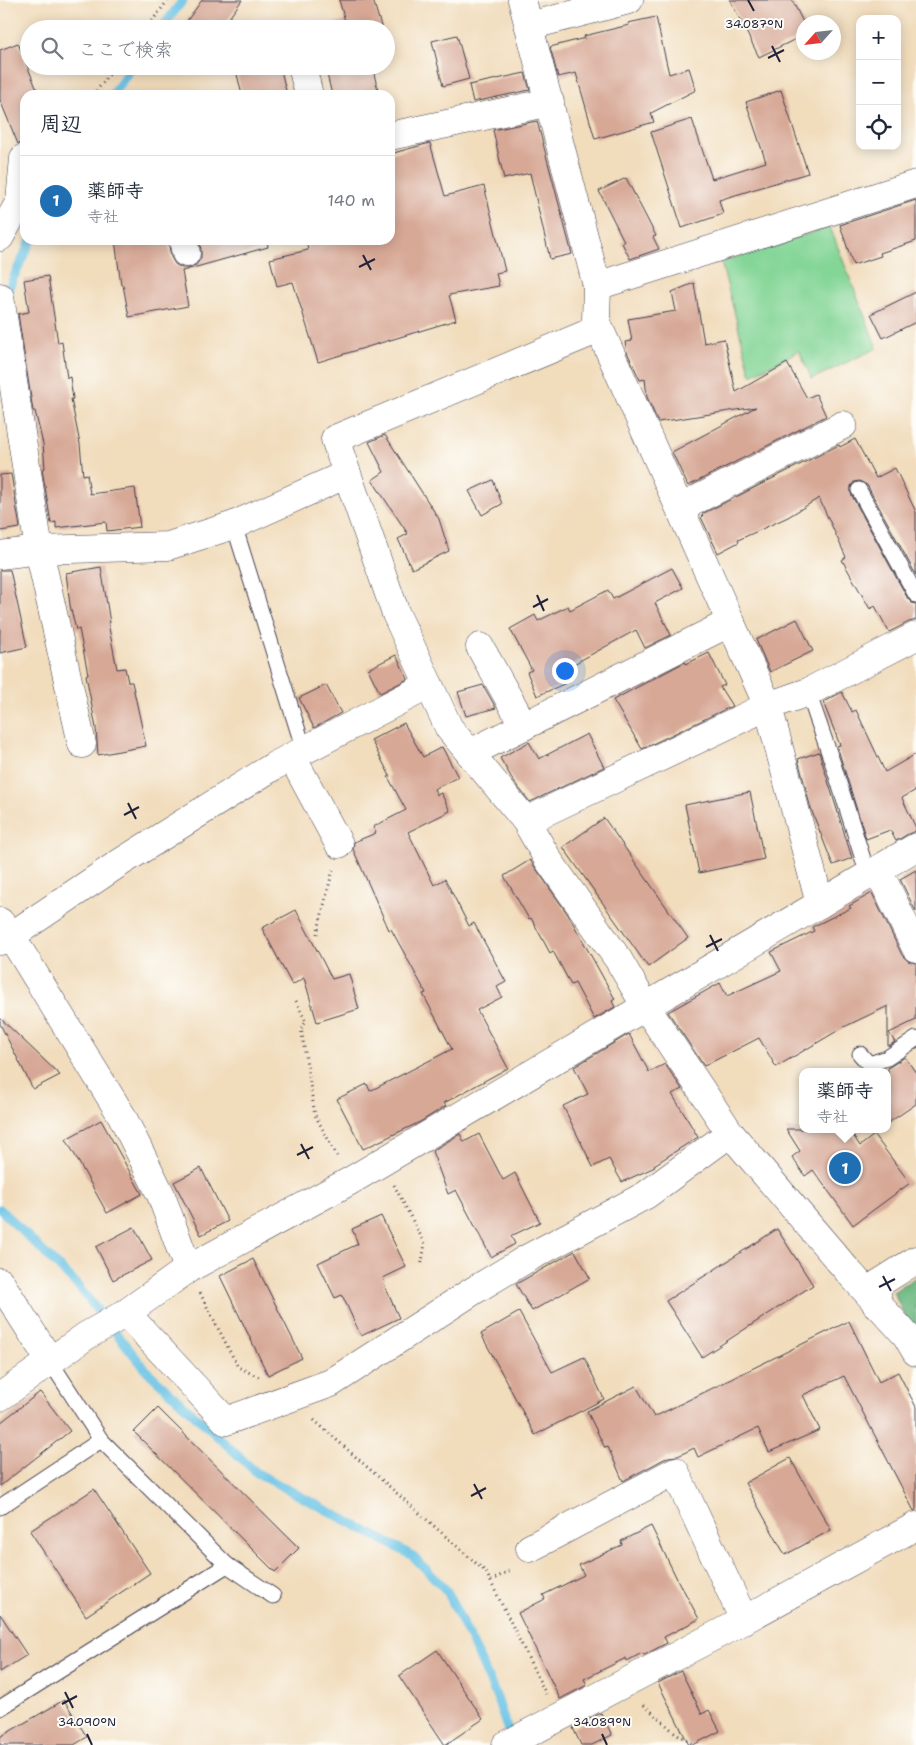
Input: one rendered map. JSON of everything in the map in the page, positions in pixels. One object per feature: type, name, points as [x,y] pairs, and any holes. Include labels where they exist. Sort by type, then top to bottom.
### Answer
[{"type":"street","points":[[522,0],[597,286],[596,321],[768,706],[820,904]]},
{"type":"street","points":[[529,26],[630,0]]},
{"type":"street","points":[[304,75],[308,90]]},
{"type":"street","points":[[395,135],[550,102]]},
{"type":"street","points":[[597,286],[916,184]]},
{"type":"street","points":[[0,237],[20,201]]},
{"type":"street","points":[[0,297],[40,550],[82,744]]},
{"type":"street","points":[[599,329],[335,440],[396,614],[449,728],[526,821],[549,861],[618,959],[646,1006],[730,1133],[876,1304],[906,1335],[916,1352]]},
{"type":"street","points":[[680,508],[843,425]]},
{"type":"street","points":[[0,556],[40,550],[168,546],[234,525],[347,474]]},
{"type":"street","points":[[470,753],[731,622]]},
{"type":"street","points":[[526,821],[768,706],[808,692],[916,636]]},
{"type":"street","points":[[480,648],[524,726]]},
{"type":"street","points":[[188,1269],[162,1195],[122,1116],[4,933],[274,766],[429,685]]},
{"type":"street","points":[[298,754],[339,844]]},
{"type":"street","points":[[0,1397],[86,1336],[126,1313],[188,1269],[350,1181],[916,847]]},
{"type":"street","points":[[873,873],[916,948]]},
{"type":"street","points":[[126,1313],[226,1421],[331,1383],[528,1258],[646,1195],[730,1133]]},
{"type":"street","points":[[876,1304],[878,1284],[916,1260]]},
{"type":"street","points":[[0,1282],[50,1361]]},
{"type":"street","points":[[530,1548],[675,1471],[744,1620]]},
{"type":"street","points":[[506,1745],[744,1620],[916,1526]]},
{"type":"lane","points":[[859,490],[916,595]]},
{"type":"lane","points":[[234,525],[298,754]]},
{"type":"lane","points":[[808,692],[873,873]]},
{"type":"lane","points":[[860,1054],[868,1064],[887,1058],[916,1039]]},
{"type":"lane","points":[[50,1361],[101,1440],[227,1565],[273,1596]]},
{"type":"lane","points":[[0,1507],[101,1440]]},
{"type":"lane","points":[[0,1708],[227,1565]]},
{"type":"path","points":[[153,20],[168,0]]},
{"type":"path","points":[[97,90],[109,75]]},
{"type":"path","points":[[317,934],[339,844]]},
{"type":"path","points":[[296,1001],[306,1022],[301,1028],[315,1115],[350,1181]]},
{"type":"path","points":[[382,1162],[425,1244],[421,1267]]},
{"type":"path","points":[[188,1269],[238,1367],[280,1387],[290,1398],[486,1572],[558,1717]]},
{"type":"path","points":[[637,1699],[673,1730],[694,1745]]},
{"type":"green space","points":[[830,227],[877,348],[812,379],[799,351],[751,375],[721,262]]},
{"type":"green space","points":[[916,1277],[916,1338],[893,1292]]},
{"type":"building","points":[[202,0],[242,0],[228,20],[188,20]]},
{"type":"building","points":[[339,0],[373,0],[379,20],[345,20]]},
{"type":"building","points":[[730,0],[792,0],[800,15],[796,15],[796,39],[759,57]]},
{"type":"building","points":[[656,17],[669,74],[689,68],[696,90],[651,113],[654,122],[595,139],[576,73],[558,77],[550,47],[629,25],[628,23]]},
{"type":"building","points":[[457,35],[469,79],[443,86],[432,41]]},
{"type":"building","points":[[18,43],[20,48],[20,75],[31,75],[37,90],[20,90],[20,143],[18,144],[0,100],[0,50]]},
{"type":"building","points":[[525,73],[530,90],[473,102],[469,85]]},
{"type":"building","points":[[237,75],[282,75],[286,90],[241,90]]},
{"type":"building","points":[[327,75],[374,75],[378,90],[331,90]]},
{"type":"building","points":[[781,90],[808,173],[719,200],[723,214],[682,228],[651,132],[692,119],[712,179],[766,162],[746,102]]},
{"type":"building","points":[[537,121],[572,254],[550,259],[530,173],[504,179],[493,130]]},
{"type":"building","points":[[430,143],[445,196],[484,186],[505,271],[496,273],[499,286],[449,295],[456,320],[318,362],[293,282],[277,286],[270,259],[308,250],[307,245],[395,245],[395,153]]},
{"type":"building","points":[[626,178],[656,236],[653,237],[659,249],[630,259],[622,243],[624,241],[599,191]]},
{"type":"building","points":[[916,200],[916,241],[880,253],[881,256],[853,265],[840,225]]},
{"type":"building","points":[[116,245],[169,245],[171,257],[175,264],[182,268],[189,268],[196,265],[201,258],[200,245],[268,245],[268,247],[182,271],[188,306],[129,317],[123,285],[121,285]]},
{"type":"building","points":[[48,276],[58,343],[62,342],[67,378],[70,377],[73,399],[71,399],[80,444],[83,475],[87,474],[90,494],[135,488],[140,527],[107,531],[106,522],[56,528],[56,522],[51,523],[42,469],[45,468],[43,444],[35,411],[33,411],[18,314],[29,312],[24,280]]},
{"type":"building","points":[[694,283],[704,343],[724,339],[736,392],[787,363],[807,398],[816,394],[826,416],[688,486],[672,452],[756,407],[658,422],[647,397],[645,379],[640,380],[627,352],[625,342],[632,341],[628,319],[676,311],[672,292]]},
{"type":"building","points":[[916,292],[916,322],[883,338],[871,314]]},
{"type":"building","points":[[385,435],[439,519],[449,551],[412,569],[398,539],[408,534],[372,480],[384,472],[369,442]]},
{"type":"building","points":[[855,439],[876,478],[895,468],[916,512],[916,575],[867,485],[859,481],[854,482],[851,486],[851,494],[908,599],[916,604],[916,620],[889,632],[875,606],[870,609],[842,560],[846,557],[819,498],[788,517],[738,540],[739,542],[718,553],[701,517],[702,514],[839,445],[840,447]]},
{"type":"building","points":[[11,474],[20,528],[0,531],[0,475]]},
{"type":"building","points":[[493,480],[502,504],[482,515],[469,491]]},
{"type":"building","points":[[101,567],[110,623],[108,623],[117,669],[125,668],[128,682],[132,682],[146,746],[98,755],[96,728],[86,675],[88,674],[79,629],[76,630],[70,605],[66,573]]},
{"type":"building","points":[[672,568],[683,588],[655,603],[671,635],[645,648],[636,630],[561,671],[566,683],[537,696],[527,672],[532,670],[510,629],[535,615],[538,621],[568,606],[570,610],[608,590],[613,599]]},
{"type":"building","points":[[0,570],[10,570],[27,647],[0,653]]},
{"type":"building","points":[[797,619],[813,651],[770,672],[756,640]]},
{"type":"building","points":[[709,653],[725,685],[720,687],[732,706],[642,749],[613,700],[685,662],[686,664]]},
{"type":"building","points":[[396,655],[408,679],[380,693],[368,669]]},
{"type":"building","points":[[326,685],[341,713],[314,728],[299,698]]},
{"type":"building","points":[[483,685],[496,708],[466,716],[458,692]]},
{"type":"building","points":[[842,692],[852,712],[856,710],[885,772],[916,754],[916,790],[902,798],[916,831],[896,841],[890,830],[866,839],[837,746],[840,745],[823,702]]},
{"type":"building","points":[[404,723],[423,757],[442,747],[458,777],[434,789],[437,795],[441,793],[450,811],[408,832],[434,885],[445,879],[469,926],[474,923],[506,982],[497,987],[502,997],[477,1010],[508,1068],[444,1103],[446,1106],[420,1122],[363,1149],[337,1099],[367,1084],[370,1091],[452,1049],[423,994],[426,993],[391,929],[389,930],[353,849],[354,842],[376,833],[373,827],[406,810],[371,740]]},
{"type":"building","points":[[587,734],[604,767],[530,802],[514,782],[500,758],[529,742],[539,759]]},
{"type":"building","points":[[819,752],[852,858],[833,865],[811,809],[798,759]]},
{"type":"building","points":[[750,792],[764,859],[699,873],[685,805]]},
{"type":"building","points":[[604,818],[688,938],[648,967],[563,847]]},
{"type":"building","points":[[530,860],[569,916],[615,999],[612,1001],[615,1007],[594,1019],[575,983],[571,985],[553,951],[550,953],[531,918],[529,919],[504,876]]},
{"type":"building","points":[[916,870],[916,912],[900,879]]},
{"type":"building","points":[[872,893],[902,955],[908,961],[916,963],[916,1020],[889,1033],[895,1042],[888,1046],[888,1006],[844,1027],[776,1067],[759,1038],[704,1066],[668,1012],[720,983],[727,996],[781,971],[771,952],[814,931],[812,927],[851,908],[849,906]]},
{"type":"building","points":[[296,910],[332,979],[349,974],[359,1009],[317,1022],[304,978],[292,985],[262,928]]},
{"type":"building","points":[[0,1018],[60,1075],[33,1089],[0,1024]]},
{"type":"building","points":[[629,1034],[649,1072],[665,1064],[682,1089],[672,1094],[698,1137],[654,1165],[655,1167],[622,1182],[609,1159],[593,1167],[563,1106],[588,1094],[574,1067]]},
{"type":"building","points":[[905,1057],[916,1073],[916,1104],[891,1121],[891,1068],[888,1068]]},
{"type":"building","points":[[101,1120],[142,1194],[107,1213],[66,1139]]},
{"type":"building","points":[[786,1129],[799,1129],[799,1133],[852,1133],[860,1146],[874,1135],[910,1183],[853,1225],[813,1170],[805,1176],[792,1157],[800,1151]]},
{"type":"building","points":[[460,1134],[464,1142],[479,1134],[503,1180],[515,1173],[540,1222],[511,1236],[515,1244],[491,1257],[456,1190],[448,1194],[432,1151]]},
{"type":"building","points":[[201,1168],[228,1221],[201,1235],[174,1182]]},
{"type":"building","points":[[381,1216],[406,1267],[383,1278],[399,1318],[361,1336],[342,1295],[335,1298],[318,1263],[358,1244],[352,1229]]},
{"type":"building","points":[[134,1227],[152,1260],[113,1280],[96,1247]]},
{"type":"building","points":[[777,1229],[813,1285],[702,1357],[666,1301]]},
{"type":"building","points":[[575,1251],[590,1278],[532,1311],[516,1284]]},
{"type":"building","points":[[253,1259],[302,1358],[268,1375],[220,1276]]},
{"type":"building","points":[[519,1312],[552,1372],[584,1357],[604,1399],[535,1435],[481,1334]]},
{"type":"building","points":[[849,1321],[879,1382],[898,1372],[916,1407],[916,1510],[914,1511],[844,1376],[803,1395],[820,1430],[769,1452],[758,1428],[698,1457],[694,1448],[678,1456],[668,1457],[623,1481],[608,1447],[605,1448],[587,1411],[636,1386],[654,1417]]},
{"type":"building","points":[[40,1392],[70,1431],[0,1486],[0,1423]]},
{"type":"building","points":[[158,1408],[299,1548],[275,1572],[134,1432]]},
{"type":"building","points":[[790,1458],[831,1530],[785,1555],[745,1483]]},
{"type":"building","points":[[94,1489],[150,1573],[86,1616],[30,1531]]},
{"type":"building","points":[[651,1526],[699,1619],[664,1637],[667,1643],[644,1655],[642,1653],[627,1661],[626,1658],[584,1679],[587,1685],[560,1699],[518,1613],[545,1599],[543,1595],[584,1575],[579,1565],[622,1545],[621,1541]]},
{"type":"building","points":[[0,1614],[27,1655],[0,1672]]},
{"type":"building","points":[[437,1650],[483,1719],[445,1745],[399,1676]]},
{"type":"building","points":[[681,1671],[702,1714],[709,1710],[720,1731],[693,1745],[689,1745],[658,1683]]},
{"type":"building","points":[[64,1700],[87,1737],[74,1745],[0,1745],[0,1737]]},
{"type":"building","points":[[601,1713],[612,1735],[592,1745],[581,1745],[573,1728]]},
{"type":"waterway","points":[[168,20],[183,0]]},
{"type":"waterway","points":[[116,90],[126,75]]},
{"type":"waterway","points":[[5,296],[29,245]]},
{"type":"waterway","points":[[0,1209],[77,1285],[147,1371],[257,1473],[413,1556],[447,1591],[497,1698],[511,1740]]},
{"type":"place","name":"薬師寺","points":[[845,1168]]}]
